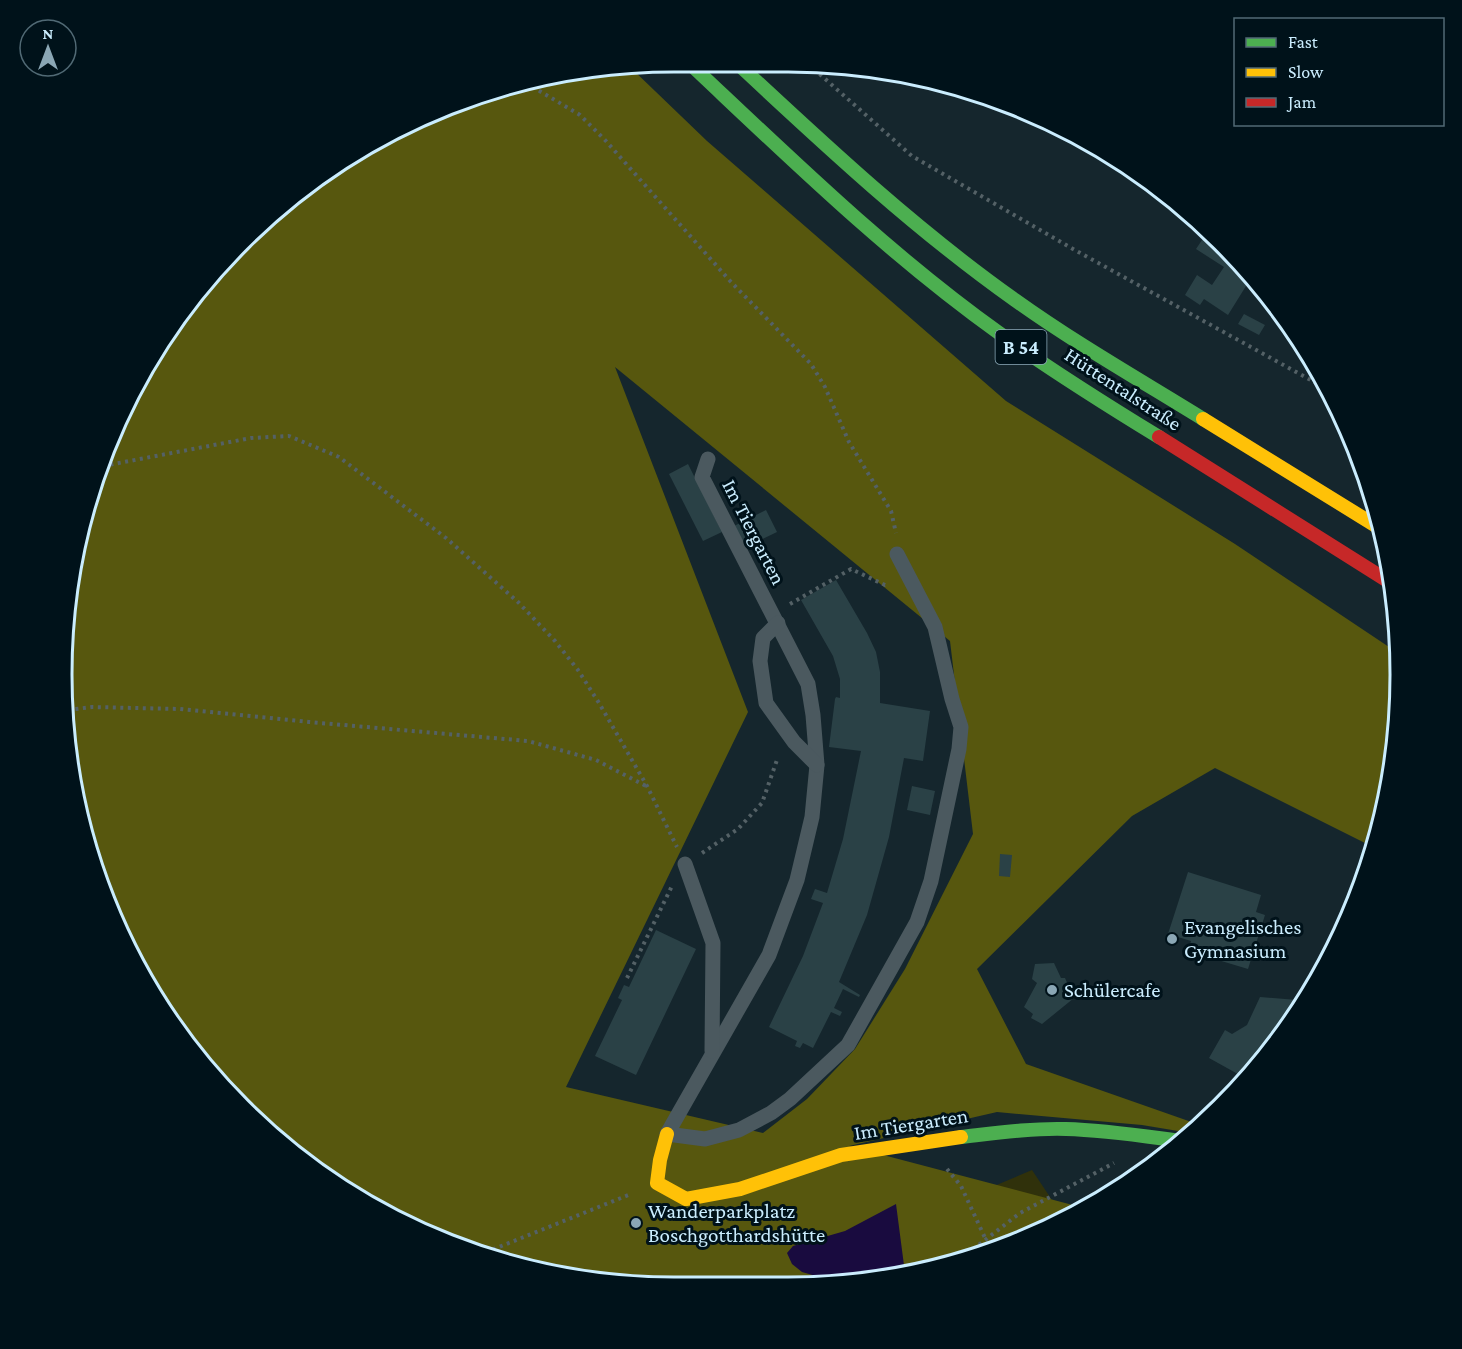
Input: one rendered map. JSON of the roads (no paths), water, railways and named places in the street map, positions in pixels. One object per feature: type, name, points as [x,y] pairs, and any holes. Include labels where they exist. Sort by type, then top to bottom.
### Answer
[{"type":"main road","name":"Hüttentalstraße","points":[[699,72],[812,180],[912,265],[998,332],[1098,399],[1381,576]]},
{"type":"main road","name":"Hüttentalstraße","points":[[747,72],[840,159],[934,238],[1015,300],[1370,522]]},
{"type":"main road","name":"Im Tiergarten","points":[[667,1134],[657,1183],[686,1199],[740,1189],[841,1155],[939,1139],[1002,1132],[1065,1129],[1128,1133],[1170,1139]]},
{"type":"lane","name":"Im Tiergarten","points":[[667,1134],[769,955],[798,880],[812,817],[817,765],[808,684],[702,477],[708,459]]},
{"type":"lane","points":[[667,1134],[705,1139],[739,1130],[790,1100],[848,1045],[917,921],[932,881],[959,749],[961,727],[935,627],[897,554]]},
{"type":"lane","points":[[777,623],[763,638],[760,661],[766,703],[794,742],[817,765]]},
{"type":"lane","points":[[685,864],[713,943],[712,1054]]},
{"type":"place","name":"Evangelisches Gymnasium","points":[[1172,939]]},
{"type":"place","name":"Schülercafe","points":[[1052,990]]},
{"type":"place","name":"Wanderparkplatz Boschgotthardshütte","points":[[636,1223]]}]
